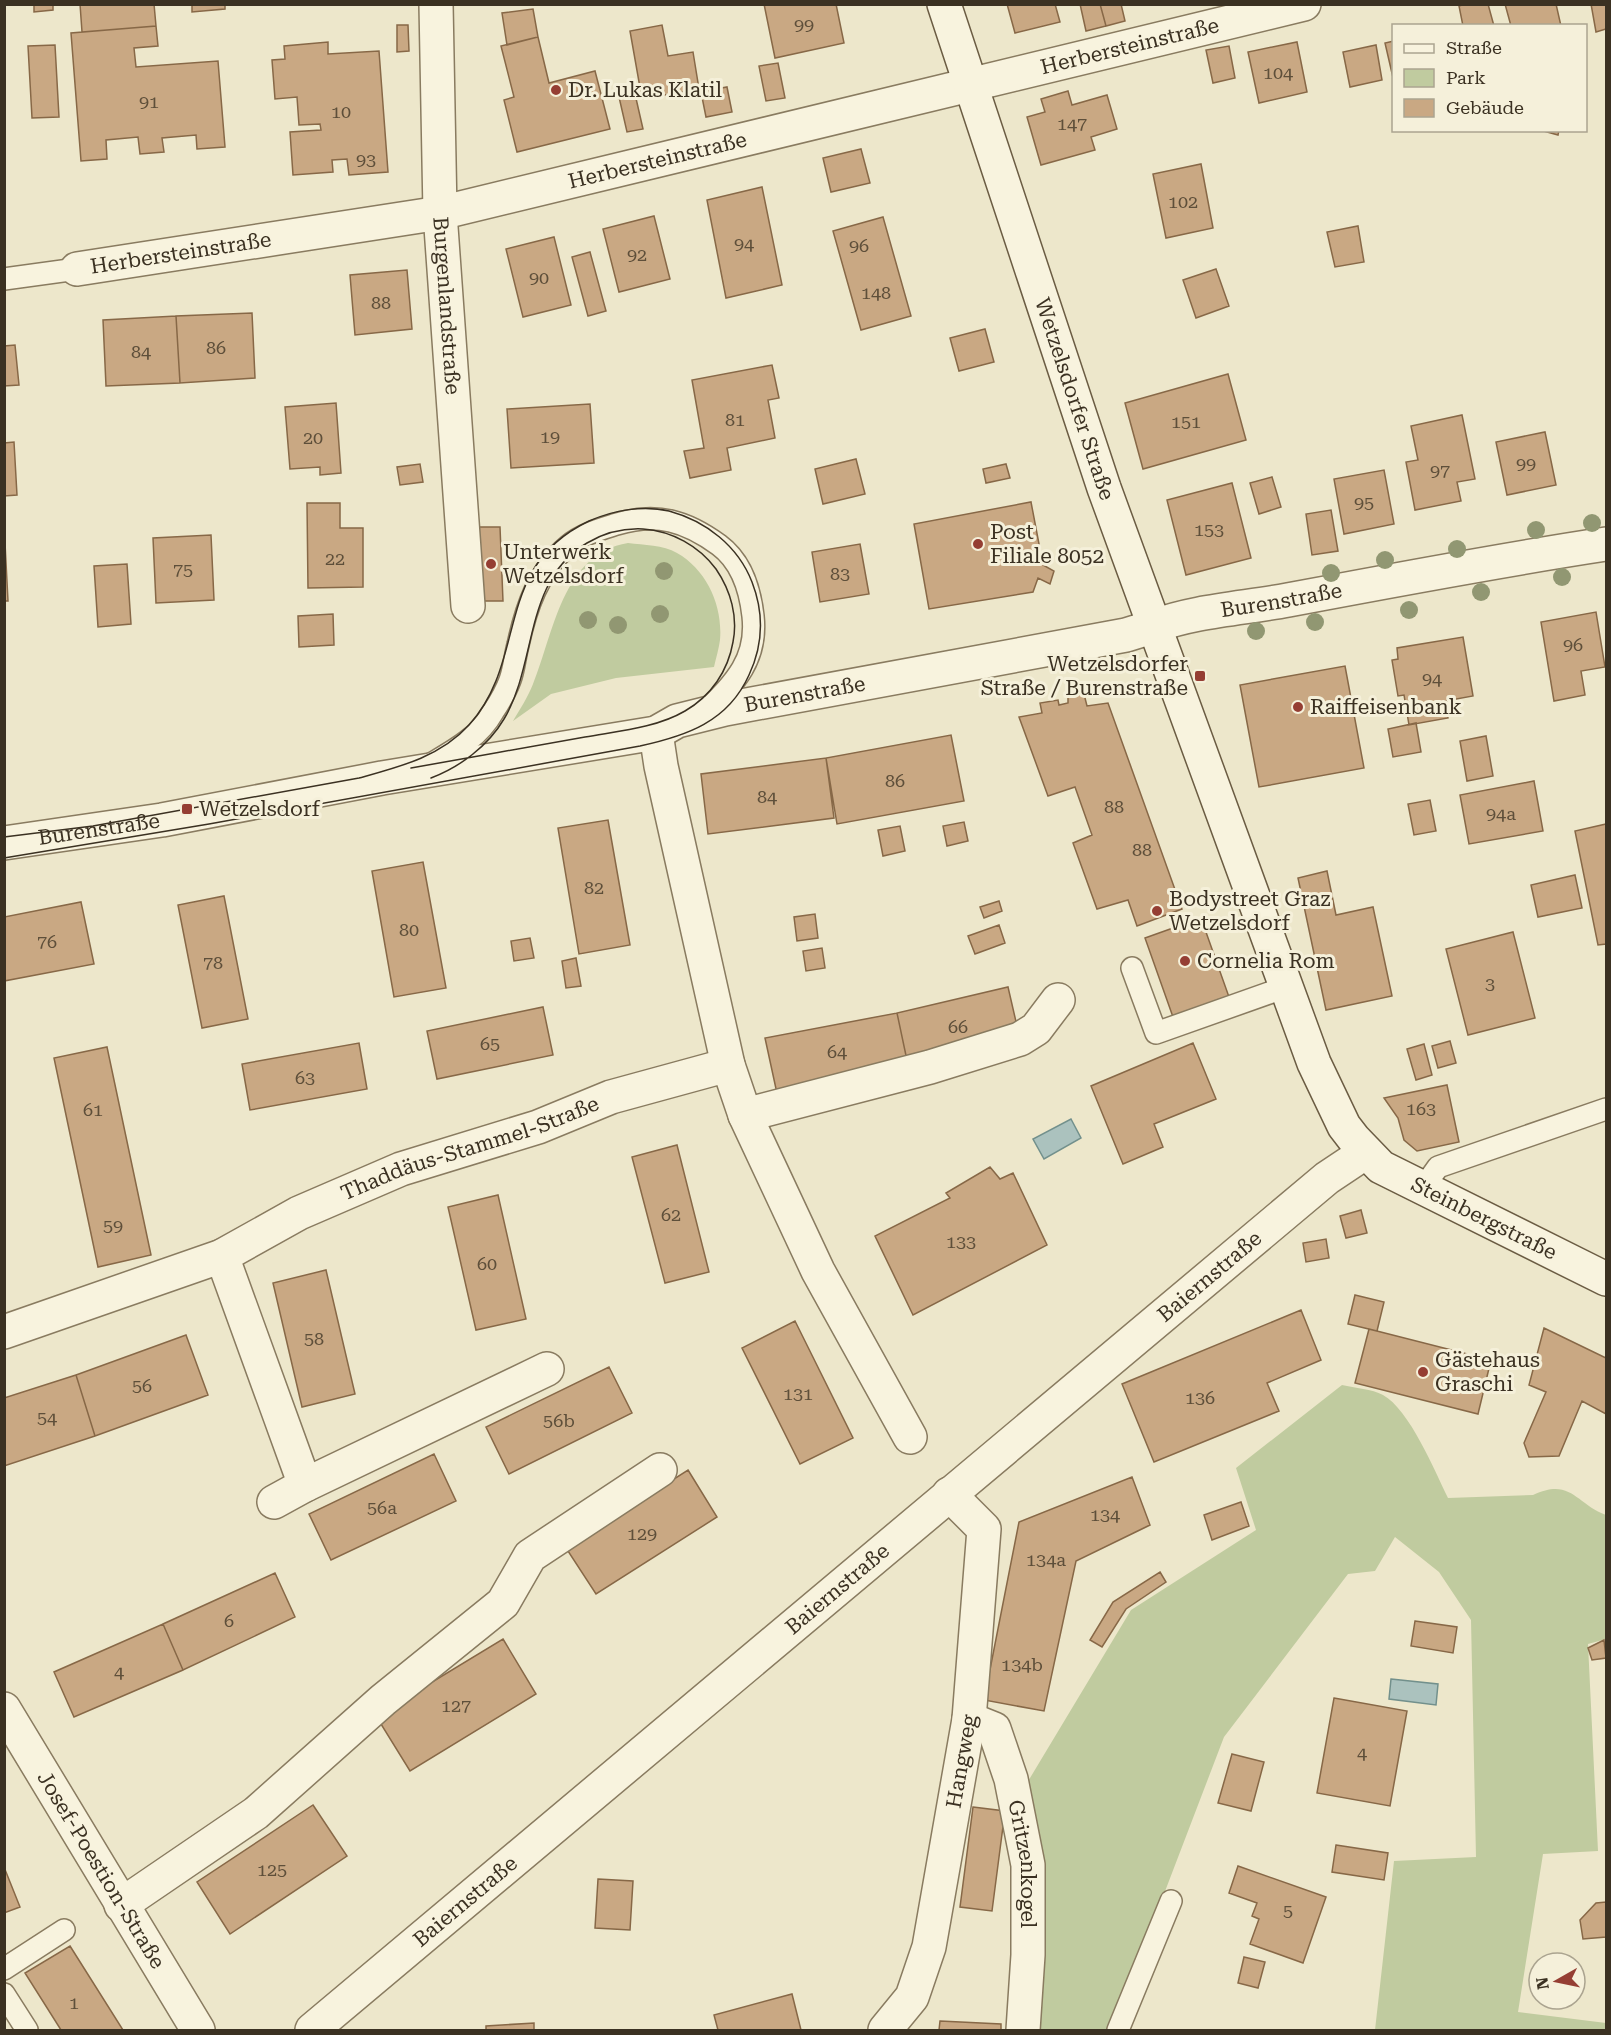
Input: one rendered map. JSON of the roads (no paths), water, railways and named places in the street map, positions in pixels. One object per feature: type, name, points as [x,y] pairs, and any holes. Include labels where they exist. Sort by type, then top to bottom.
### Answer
[{"type":"street","name":"Burgenlandstraße","points":[[436,4],[440,213],[468,606]]},
{"type":"street","name":"Wetzelsdorfer Straße","points":[[944,4],[1104,488],[1286,987],[1314,1063],[1333,1105],[1344,1126],[1366,1152]]},
{"type":"street","name":"Herbersteinstraße","points":[[77,269],[440,213],[1304,4]]},
{"type":"street","name":"Burenstraße","points":[[4,843],[162,820],[656,733],[677,721],[725,709],[1126,635],[1175,618],[1266,604],[1499,560],[1606,544]]},
{"type":"street","points":[[656,733],[661,766],[728,1065],[745,1115],[819,1271],[910,1437]]},
{"type":"street","points":[[745,1115],[930,1067],[1020,1039],[1036,1029],[1058,1000]]},
{"type":"street","name":"Thaddäus-Stammel-Straße","points":[[4,1332],[222,1256],[299,1214],[401,1169],[538,1127],[611,1097],[728,1065]]},
{"type":"street","name":"Steinbergstraße","points":[[1366,1152],[1382,1167],[1606,1279]]},
{"type":"street","name":"Baiernstraße","points":[[312,2031],[1327,1178],[1366,1152]]},
{"type":"street","points":[[222,1256],[305,1485]]},
{"type":"street","points":[[274,1502],[547,1369]]},
{"type":"street","points":[[121,1905],[256,1813],[383,1701],[503,1603],[530,1556],[660,1470]]},
{"type":"street","name":"Hangweg","points":[[885,2031],[912,1997],[928,1947],[969,1719],[984,1529],[949,1494]]},
{"type":"street","name":"Josef-Poestion-Straße","points":[[4,1709],[198,2031]]},
{"type":"street","name":"Gritzenkogel","points":[[969,1719],[994,1729],[1011,1779],[1028,1865],[1028,1955],[1023,2031]]},
{"type":"lane","name":"Herbersteinstraße","points":[[4,279],[77,269]]},
{"type":"lane","points":[[415,774],[469,741],[492,715],[510,681],[533,592],[549,567],[569,545],[590,532],[626,521],[658,517],[692,528],[730,554],[740,568],[748,588],[753,618],[748,660],[734,683],[701,716]]},
{"type":"lane","points":[[1132,968],[1155,1033],[1286,987]]},
{"type":"lane","points":[[1423,1188],[1438,1167],[1606,1109]]},
{"type":"lane","points":[[1118,2031],[1171,1901]]},
{"type":"lane","points":[[4,1969],[64,1930]]},
{"type":"lane","points":[[4,1994],[27,2031]]},
{"type":"water","points":[[1071,1119],[1081,1138],[1044,1159],[1033,1139]]},
{"type":"water","points":[[1391,1679],[1438,1684],[1436,1705],[1389,1699]]},
{"type":"tram line","points":[[4,837],[93,826],[359,778],[404,765],[432,753],[458,736],[469,725],[487,699],[499,672],[524,588],[538,563],[558,540],[589,521],[608,514],[649,508],[669,511],[696,521],[729,546],[746,569],[756,594],[760,617],[759,641],[749,675],[730,705],[689,732],[640,746],[209,824],[4,858]]},
{"type":"tram line","points":[[411,768],[454,760],[476,756],[636,728],[674,717],[685,711],[703,698],[717,682],[731,653],[734,614],[726,586],[716,569],[702,553],[684,541],[654,530],[621,530],[600,536],[587,543],[566,559],[552,579],[542,600],[515,697],[504,719],[482,747],[472,754],[463,762],[431,778]]},
{"type":"place","name":"Dr. Lukas Klatil","points":[[556,90]]},
{"type":"place","name":"Post Filiale 8052","points":[[978,544]]},
{"type":"place","name":"Unterwerk Wetzelsdorf","points":[[491,564]]},
{"type":"place","name":"Wetzelsdorfer Straße / Burenstraße","points":[[1200,676]]},
{"type":"place","name":"Raiffeisenbank","points":[[1298,707]]},
{"type":"place","name":"Wetzelsdorf","points":[[187,809]]},
{"type":"place","name":"Bodystreet Graz Wetzelsdorf","points":[[1157,911]]},
{"type":"place","name":"Cornelia Rom","points":[[1185,961]]},
{"type":"place","name":"Gästehaus Graschi","points":[[1423,1372]]}]
